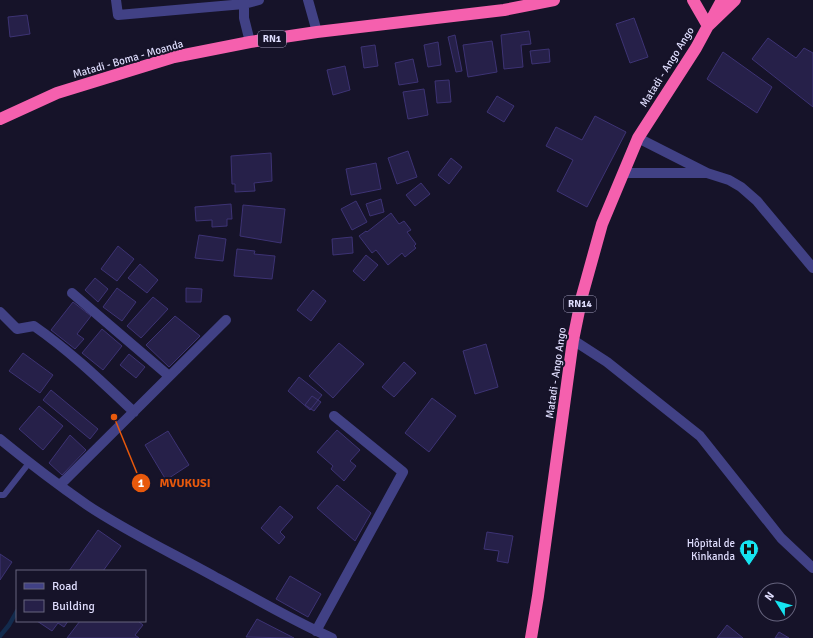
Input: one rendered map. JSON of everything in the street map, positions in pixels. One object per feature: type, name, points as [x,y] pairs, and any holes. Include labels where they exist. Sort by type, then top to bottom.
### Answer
[{"type":"highway","name":"Matadi - Boma - Moanda","points":[[0,119],[57,93],[167,59],[250,42],[317,32],[504,10],[554,0]]},
{"type":"highway","points":[[693,0],[708,26],[734,0]]},
{"type":"highway","name":"Matadi - Ango Ango","points":[[531,638],[573,340],[582,296],[602,224],[638,138],[696,48],[722,0]]},
{"type":"street","points":[[116,0],[118,15],[244,4],[259,0]]},
{"type":"street","points":[[308,0],[317,32]]},
{"type":"street","points":[[244,4],[244,18],[250,42]]},
{"type":"street","points":[[638,138],[707,173],[729,180],[741,187],[757,201],[813,268]]},
{"type":"street","points":[[623,173],[707,173]]},
{"type":"street","points":[[72,293],[169,376]]},
{"type":"street","points":[[0,312],[17,329],[34,326],[49,336],[109,388],[134,412]]},
{"type":"street","points":[[60,485],[226,320]]},
{"type":"street","points":[[573,340],[607,362],[700,436],[781,538],[813,568]]},
{"type":"street","points":[[316,631],[403,472],[334,416]]},
{"type":"street","points":[[0,439],[29,463],[88,506],[120,525],[316,631],[332,638]]},
{"type":"lane","points":[[0,495],[4,494],[29,463]]},
{"type":"building","points":[[27,15],[30,34],[10,37],[8,17]]},
{"type":"building","points":[[634,18],[648,57],[630,63],[616,24]]},
{"type":"building","points":[[529,31],[531,44],[521,45],[523,67],[504,69],[501,35]]},
{"type":"building","points":[[455,35],[462,71],[456,72],[448,37]]},
{"type":"building","points":[[768,38],[796,58],[804,48],[813,53],[813,107],[752,59]]},
{"type":"building","points":[[492,41],[497,72],[468,77],[463,45]]},
{"type":"building","points":[[438,42],[441,65],[428,67],[424,45]]},
{"type":"building","points":[[375,45],[378,66],[364,68],[361,47]]},
{"type":"building","points":[[549,49],[550,62],[532,64],[530,51]]},
{"type":"building","points":[[723,52],[772,87],[757,113],[707,79]]},
{"type":"building","points":[[413,59],[418,82],[399,85],[395,63]]},
{"type":"building","points":[[345,66],[350,90],[333,95],[327,70]]},
{"type":"building","points":[[449,80],[451,102],[437,103],[435,81]]},
{"type":"building","points":[[424,89],[428,115],[408,119],[403,92]]},
{"type":"building","points":[[497,96],[514,106],[504,122],[487,112]]},
{"type":"building","points":[[595,116],[626,132],[587,207],[557,191],[573,160],[546,146],[556,127],[582,140]]},
{"type":"building","points":[[408,151],[417,177],[397,184],[388,158]]},
{"type":"building","points":[[271,153],[272,181],[254,183],[255,191],[235,192],[235,184],[232,184],[231,156]]},
{"type":"building","points":[[451,158],[462,167],[449,184],[438,175]]},
{"type":"building","points":[[376,163],[381,189],[351,195],[346,169]]},
{"type":"building","points":[[421,183],[430,194],[415,206],[406,195]]},
{"type":"building","points":[[381,199],[384,212],[370,216],[366,204]]},
{"type":"building","points":[[356,201],[367,222],[352,230],[341,209]]},
{"type":"building","points":[[231,204],[232,219],[227,219],[227,226],[212,227],[212,220],[196,221],[195,207]]},
{"type":"building","points":[[243,205],[285,209],[281,243],[240,236]]},
{"type":"building","points":[[391,213],[399,224],[404,221],[411,230],[407,232],[416,244],[414,246],[416,248],[405,257],[402,253],[388,265],[376,250],[372,253],[359,236],[366,231],[367,232]]},
{"type":"building","points":[[199,235],[226,239],[223,261],[195,258]]},
{"type":"building","points":[[352,237],[353,253],[333,255],[332,239]]},
{"type":"building","points":[[118,246],[134,259],[117,281],[101,269]]},
{"type":"building","points":[[237,249],[255,251],[254,254],[275,256],[272,279],[234,276]]},
{"type":"building","points":[[366,255],[378,265],[364,281],[353,271]]},
{"type":"building","points":[[140,264],[158,280],[147,293],[128,278]]},
{"type":"building","points":[[95,278],[108,289],[98,302],[85,290]]},
{"type":"building","points":[[117,288],[136,302],[122,321],[103,307]]},
{"type":"building","points":[[186,288],[202,289],[201,302],[186,302]]},
{"type":"building","points":[[313,290],[326,301],[311,321],[297,310]]},
{"type":"building","points":[[153,297],[168,309],[141,338],[127,326]]},
{"type":"building","points":[[73,302],[91,316],[77,334],[84,339],[75,349],[51,330]]},
{"type":"building","points":[[175,316],[200,336],[169,367],[146,345]]},
{"type":"building","points":[[102,329],[122,346],[103,370],[82,353]]},
{"type":"building","points":[[339,343],[364,364],[333,398],[309,376]]},
{"type":"building","points":[[486,344],[498,387],[475,394],[463,351]]},
{"type":"building","points":[[23,353],[53,375],[40,393],[9,371]]},
{"type":"building","points":[[129,354],[145,367],[136,378],[120,365]]},
{"type":"building","points":[[404,362],[416,373],[394,397],[382,387]]},
{"type":"building","points":[[299,377],[322,395],[310,410],[288,391]]},
{"type":"building","points":[[51,390],[98,429],[90,439],[43,400]]},
{"type":"building","points":[[312,396],[321,402],[314,411],[305,405]]},
{"type":"building","points":[[432,398],[456,416],[429,452],[405,433]]},
{"type":"building","points":[[39,406],[63,426],[43,450],[19,429]]},
{"type":"building","points":[[337,430],[360,450],[350,461],[356,466],[344,481],[331,469],[333,466],[317,452]]},
{"type":"building","points":[[168,431],[189,465],[166,480],[145,445]]},
{"type":"building","points":[[70,435],[86,450],[62,475],[49,463]]},
{"type":"building","points":[[337,485],[371,513],[355,541],[317,508]]},
{"type":"building","points":[[280,506],[293,517],[280,532],[285,537],[279,544],[261,528]]},
{"type":"building","points":[[98,530],[121,546],[104,570],[70,570]]},
{"type":"building","points":[[487,532],[513,536],[508,563],[497,561],[499,551],[484,549]]},
{"type":"building","points":[[0,554],[12,562],[0,580]]},
{"type":"building","points":[[290,576],[321,594],[308,617],[276,599]]},
{"type":"building","points":[[257,619],[294,638],[246,637]]},
{"type":"building","points":[[38,622],[67,622],[64,627],[58,623],[52,631]]},
{"type":"building","points":[[79,622],[139,622],[143,625],[135,635],[139,638],[67,638]]},
{"type":"building","points":[[727,625],[743,638],[717,638]]},
{"type":"building","points":[[779,632],[789,638],[775,638]]},
{"type":"waterway","points":[[0,636],[16,613]]},
{"type":"place","name":"MVUKUSI","points":[[114,417]]},
{"type":"place","name":"Hôpital de Kinkanda","points":[[749,566]]}]
